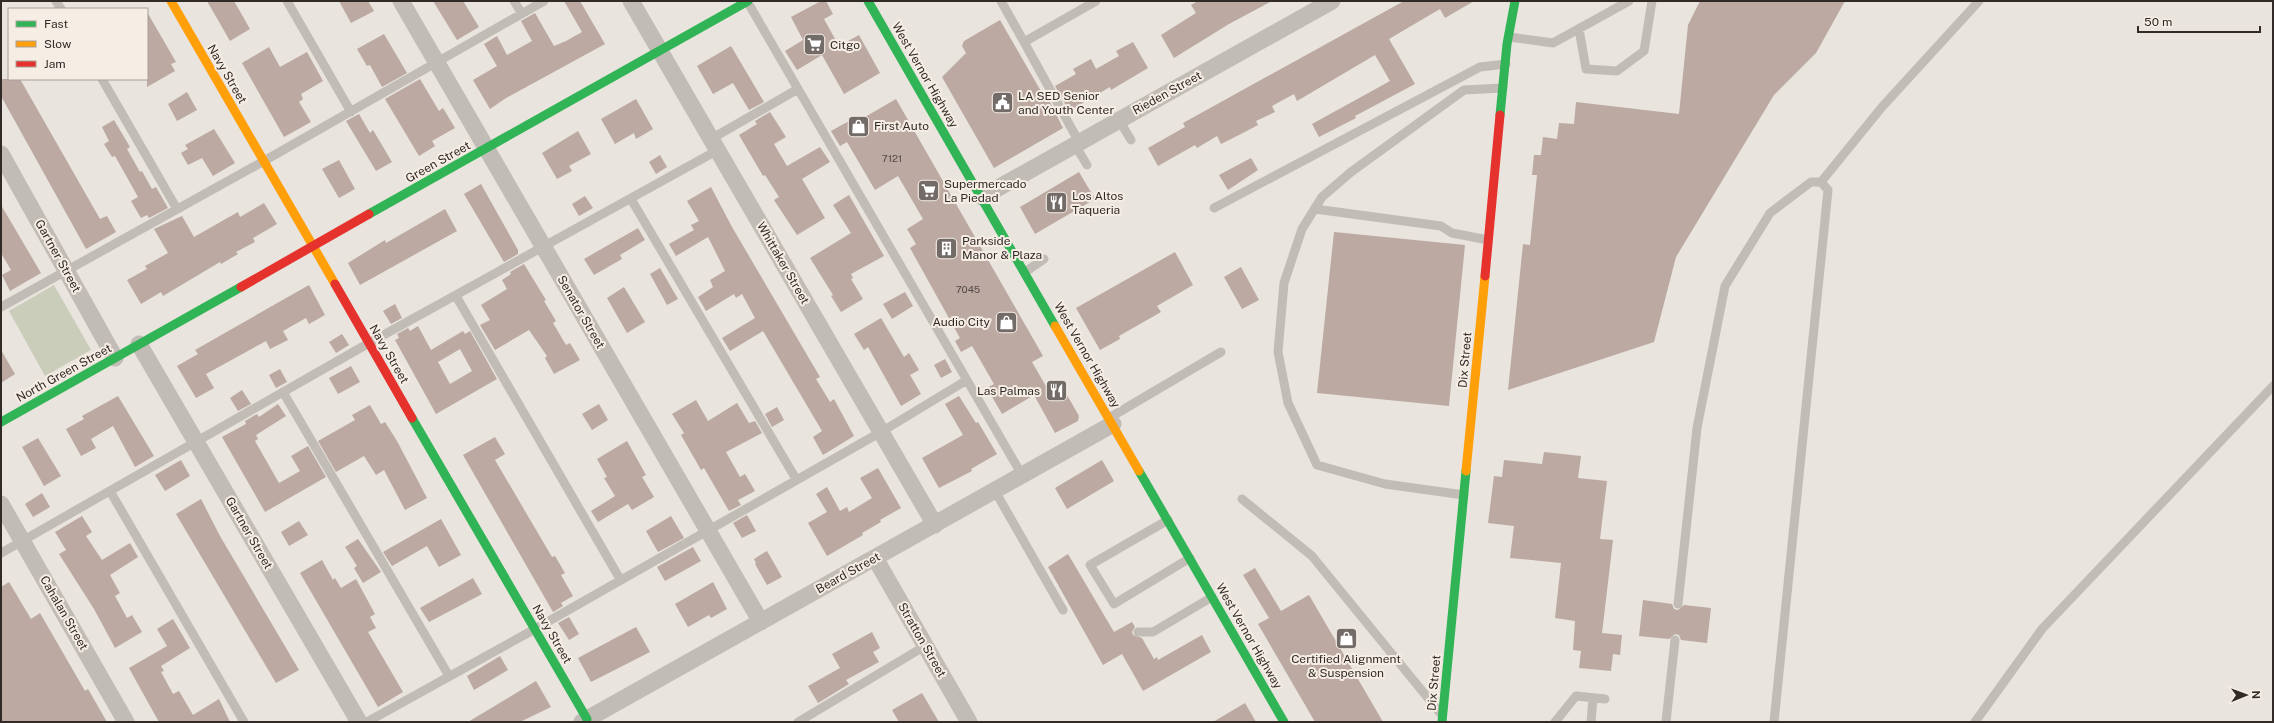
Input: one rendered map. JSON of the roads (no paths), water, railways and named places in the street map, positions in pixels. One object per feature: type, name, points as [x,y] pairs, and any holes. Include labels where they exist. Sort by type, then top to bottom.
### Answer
[{"type":"street","name":"Navy Street","points":[[171,1],[535,629],[585,721]]},
{"type":"street","name":"Senator Street","points":[[401,1],[761,622]]},
{"type":"street","name":"Whittaker Street","points":[[631,1],[935,525]]},
{"type":"street","name":"Green Street","points":[[139,344],[747,1]]},
{"type":"street","name":"West Vernor Highway","points":[[868,1],[1284,722]]},
{"type":"street","name":"Rieden Street","points":[[982,197],[1332,1]]},
{"type":"street","name":"Dix Street","points":[[1442,719],[1503,88],[1515,1]]},
{"type":"street","name":"Gartner Street","points":[[1,154],[115,358]]},
{"type":"street","name":"Gartner Street","points":[[139,344],[359,722]]},
{"type":"street","name":"North Green Street","points":[[1,422],[139,344]]},
{"type":"street","name":"Beard Street","points":[[585,721],[995,491],[1111,421]]},
{"type":"street","name":"Cahalan Street","points":[[1,504],[126,722]]},
{"type":"street","name":"Stratton Street","points":[[875,558],[968,722]]},
{"type":"lane","points":[[287,1],[351,112]]},
{"type":"lane","points":[[514,1],[522,14]]},
{"type":"lane","points":[[1,307],[351,112],[544,1]]},
{"type":"lane","points":[[747,1],[1022,475]]},
{"type":"lane","points":[[1001,1],[1024,42],[1087,165]]},
{"type":"lane","points":[[1024,42],[1096,1]]},
{"type":"lane","points":[[1509,37],[1554,43],[1629,1]]},
{"type":"lane","points":[[1579,29],[1586,69],[1617,71],[1644,51],[1652,1]]},
{"type":"lane","points":[[1821,182],[1882,107],[1979,1]]},
{"type":"lane","points":[[1214,208],[1480,67],[1506,64]]},
{"type":"lane","points":[[103,80],[177,209]]},
{"type":"lane","points":[[1464,494],[1384,484],[1317,465],[1288,403],[1278,352],[1284,283],[1302,229],[1322,197],[1351,172],[1464,90],[1503,88]]},
{"type":"lane","points":[[1,553],[369,343],[630,199],[798,89]]},
{"type":"lane","points":[[1119,120],[1131,140]]},
{"type":"lane","points":[[1678,604],[1697,428],[1725,286],[1770,213],[1811,182],[1821,182],[1828,190],[1774,722]]},
{"type":"lane","points":[[630,199],[796,479]]},
{"type":"lane","points":[[1315,209],[1441,226],[1452,233],[1488,240]]},
{"type":"lane","points":[[1025,272],[1044,259]]},
{"type":"lane","points":[[456,296],[620,579]]},
{"type":"lane","points":[[1111,421],[1221,352]]},
{"type":"lane","points":[[367,722],[535,629],[707,529],[881,432],[967,380]]},
{"type":"lane","points":[[1975,722],[2042,629],[2273,386]]},
{"type":"lane","points":[[283,392],[449,676]]},
{"type":"lane","points":[[110,491],[244,722]]},
{"type":"lane","points":[[995,491],[1063,610]]},
{"type":"lane","points":[[1242,499],[1312,556],[1442,719]]},
{"type":"lane","points":[[1168,520],[1090,566],[1114,604],[1190,558]]},
{"type":"lane","points":[[1138,632],[1153,632],[1212,597]]},
{"type":"lane","points":[[1666,722],[1675,640]]},
{"type":"lane","points":[[798,722],[925,646]]},
{"type":"lane","points":[[1555,722],[1576,696],[1606,699]]},
{"type":"lane","points":[[1591,722],[1593,698]]},
{"type":"place","name":"Citgo","points":[[814,45]]},
{"type":"place","name":"LA SED Senior and Youth Center","points":[[1002,103]]},
{"type":"place","name":"First Auto","points":[[858,126]]},
{"type":"place","name":"Supermercado La Piedad","points":[[928,191]]},
{"type":"place","name":"Los Altos Taqueria","points":[[1057,203]]},
{"type":"place","name":"Parkside Manor & Plaza","points":[[946,248]]},
{"type":"place","name":"Audio City","points":[[1006,322]]},
{"type":"place","name":"Las Palmas","points":[[1056,391]]},
{"type":"place","name":"Certified Alignment & Suspension","points":[[1346,638]]}]
